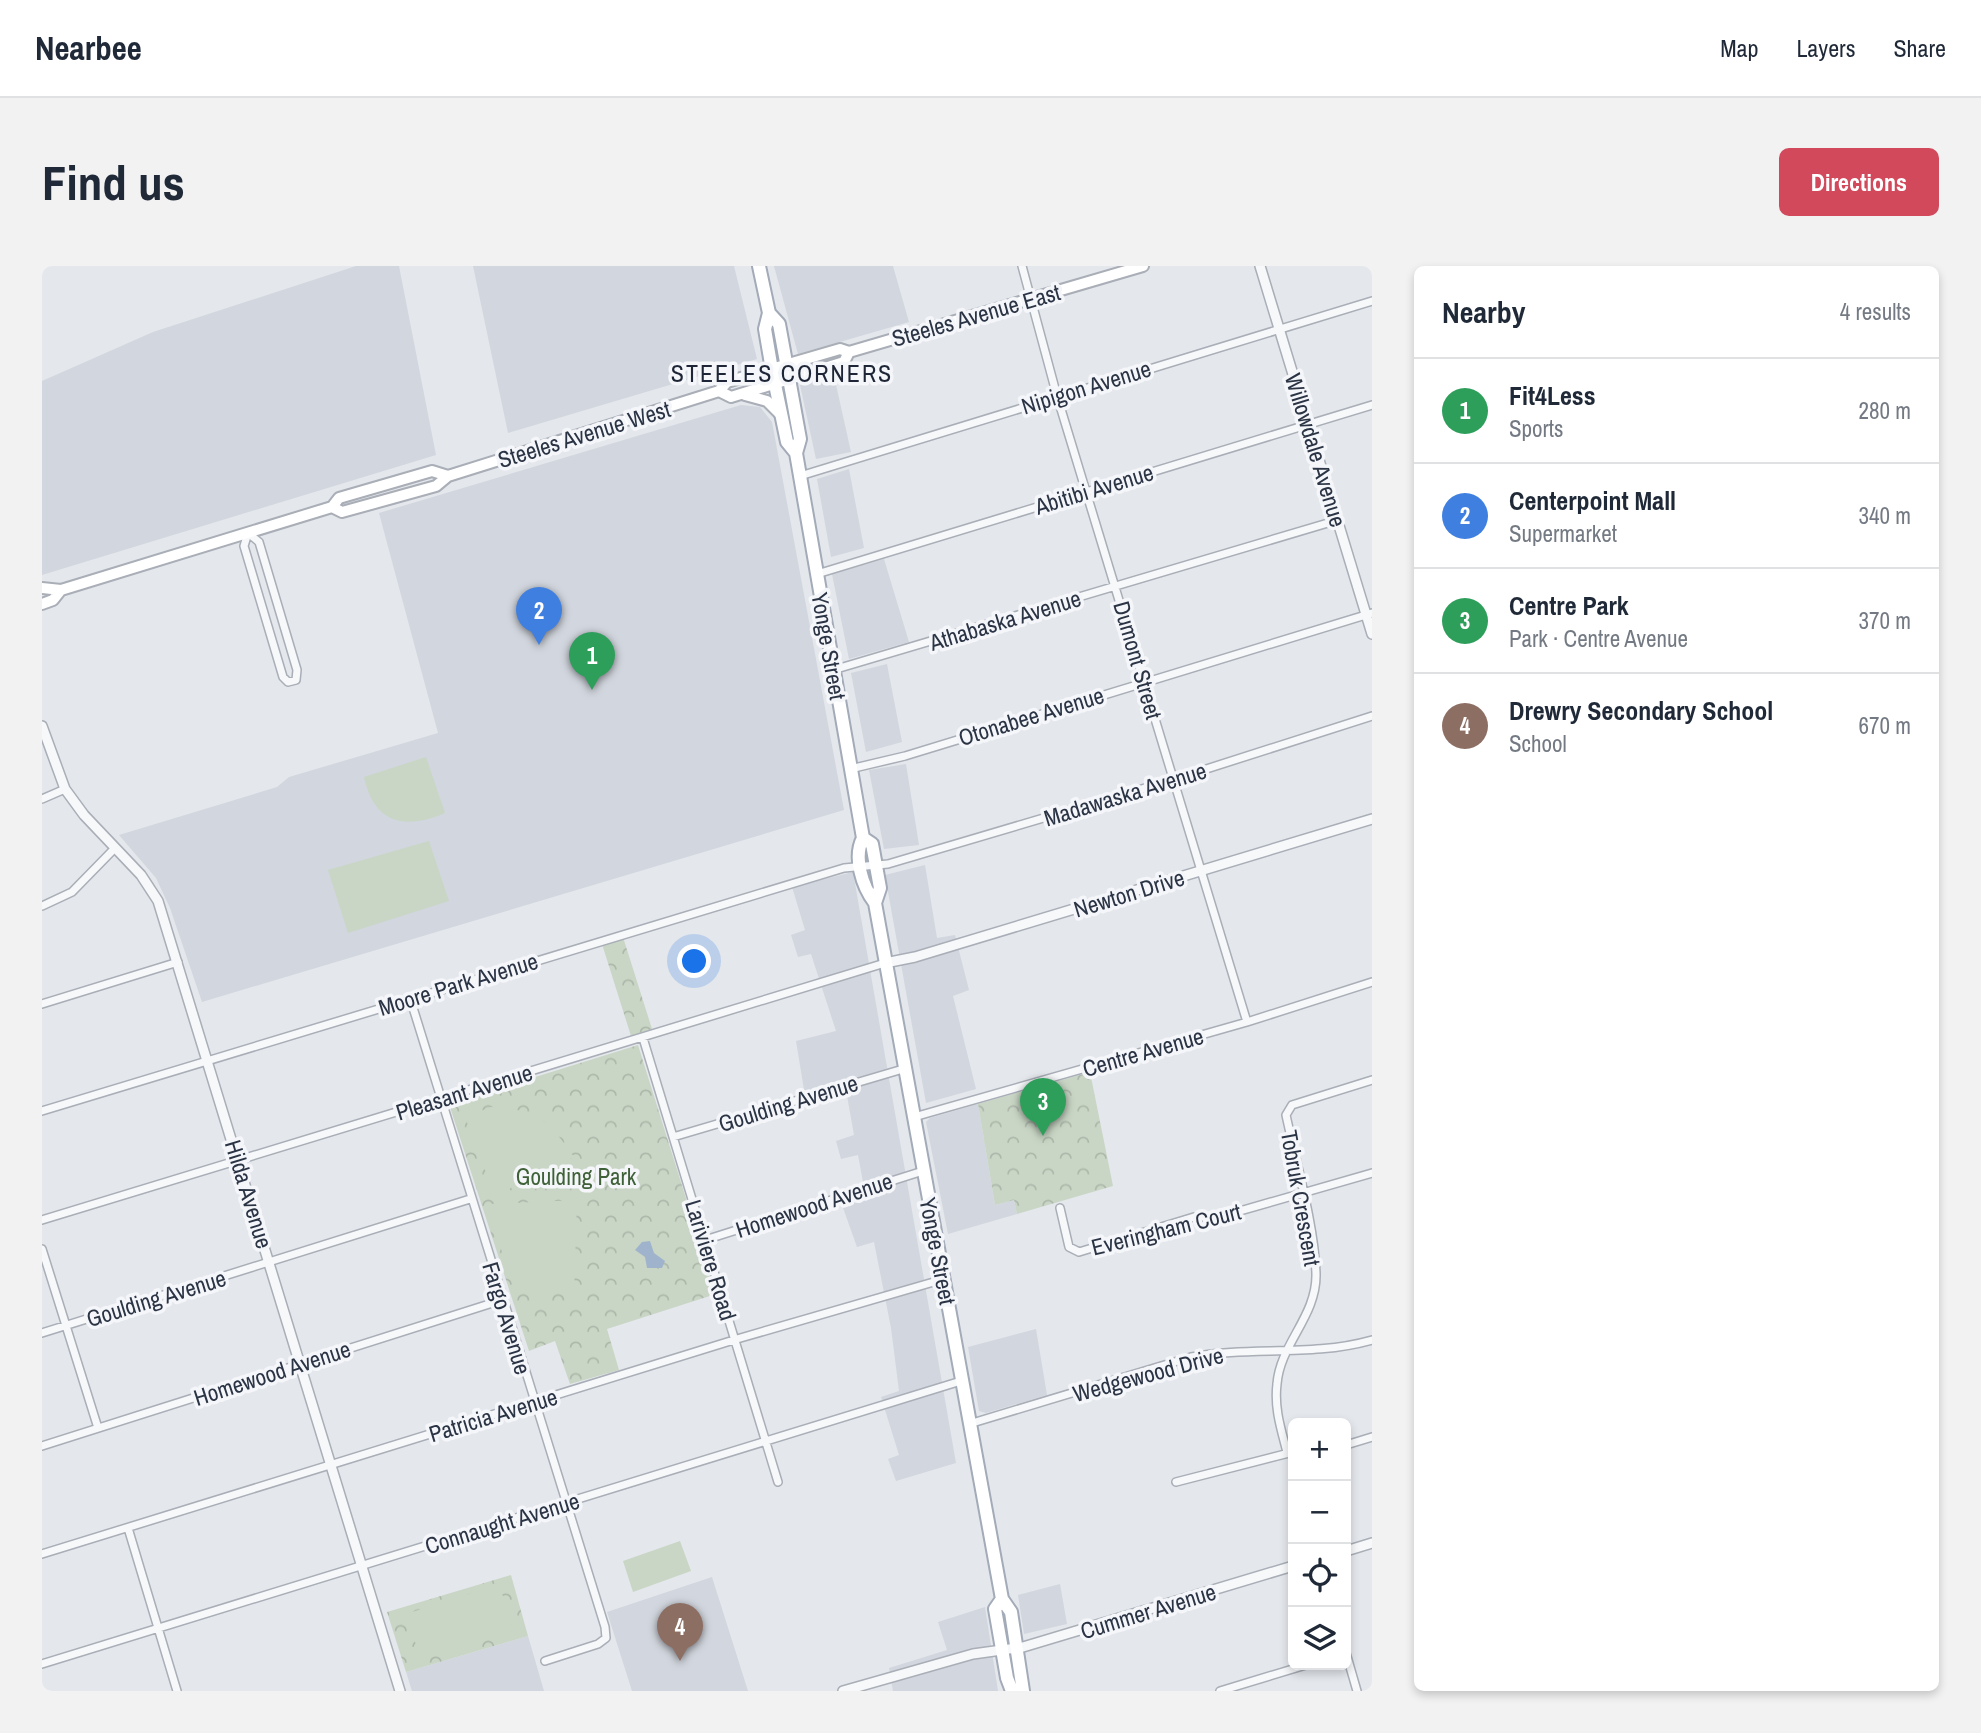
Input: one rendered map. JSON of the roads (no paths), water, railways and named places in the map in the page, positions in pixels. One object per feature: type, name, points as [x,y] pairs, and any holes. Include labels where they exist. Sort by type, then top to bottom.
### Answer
[{"type":"main road","name":"Yonge Street","points":[[759,266],[769,313],[765,329],[774,376],[788,442],[796,453]]},
{"type":"main road","name":"Steeles Avenue East","points":[[774,376],[844,362],[849,352],[1143,266]]},
{"type":"main road","name":"Yonge Street","points":[[769,313],[779,324],[800,439],[796,453],[863,838],[858,848],[864,890],[875,902]]},
{"type":"main road","name":"Steeles Avenue West","points":[[332,507],[342,512],[436,485],[448,476],[719,391],[727,382],[774,376]]},
{"type":"main road","name":"Steeles Avenue West","points":[[719,391],[731,397],[774,376]]},
{"type":"main road","points":[[738,395],[767,401],[782,416]]},
{"type":"main road","name":"Steeles Avenue West","points":[[42,588],[61,590],[332,507],[339,498],[432,471],[448,476]]},
{"type":"main road","points":[[377,489],[381,501]]},
{"type":"main road","name":"Steeles Avenue West","points":[[42,604],[53,600],[61,590]]},
{"type":"main road","name":"Yonge Street","points":[[863,838],[872,844],[880,888],[875,902],[903,1069],[945,1279],[961,1381],[1002,1599],[1011,1612],[1023,1691]]},
{"type":"main road","name":"Yonge Street","points":[[1002,1599],[996,1609],[1001,1650],[1012,1691]]},
{"type":"street","name":"Dumont Street","points":[[1022,266],[1057,396],[1247,1022]]},
{"type":"street","name":"Willowdale Avenue","points":[[1260,266],[1369,614],[1372,635]]},
{"type":"street","name":"Nipigon Avenue","points":[[800,476],[1372,301]]},
{"type":"street","name":"Abitibi Avenue","points":[[817,574],[1372,405]]},
{"type":"street","name":"Athabaska Avenue","points":[[833,670],[1338,520]]},
{"type":"street","points":[[248,533],[259,542],[294,660],[296,680],[288,682],[279,664],[244,546],[248,533]]},
{"type":"street","name":"Otonabee Avenue","points":[[849,769],[905,756],[1144,680],[1369,614]]},
{"type":"street","points":[[279,664],[294,660]]},
{"type":"street","name":"Madawaska Avenue","points":[[876,866],[1172,780],[1372,716]]},
{"type":"street","name":"Hilda Avenue","points":[[42,726],[65,789],[114,848],[141,875],[158,901],[400,1691]]},
{"type":"street","points":[[42,799],[65,789]]},
{"type":"street","name":"Newton Drive","points":[[886,963],[915,957],[1372,819]]},
{"type":"street","points":[[42,906],[72,891],[114,848]]},
{"type":"street","name":"Moore Park Avenue","points":[[42,1111],[834,871],[876,866]]},
{"type":"street","points":[[42,1004],[178,962]]},
{"type":"street","name":"Pleasant Avenue","points":[[42,1220],[886,963]]},
{"type":"street","name":"Centre Avenue","points":[[914,1117],[1247,1022],[1372,982]]},
{"type":"street","name":"Fargo Avenue","points":[[410,998],[470,1199],[567,1503],[606,1638],[598,1644],[545,1661]]},
{"type":"street","name":"Lariviere Road","points":[[643,1038],[737,1339],[778,1482]]},
{"type":"street","name":"Goulding Avenue","points":[[673,1137],[903,1069]]},
{"type":"street","name":"Tobruk Crescent","points":[[1288,1444],[1277,1402],[1277,1382],[1287,1352],[1309,1312],[1316,1275],[1286,1115],[1288,1109],[1372,1080]]},
{"type":"street","name":"Homewood Avenue","points":[[705,1240],[923,1171]]},
{"type":"street","points":[[1302,1193],[1372,1173]]},
{"type":"street","name":"Everingham Court","points":[[1060,1208],[1069,1247],[1079,1252],[1194,1217],[1219,1217],[1302,1193]]},
{"type":"street","name":"Goulding Avenue","points":[[42,1333],[470,1199]]},
{"type":"street","points":[[42,1249],[98,1428]]},
{"type":"street","name":"Patricia Avenue","points":[[42,1554],[737,1339],[945,1279]]},
{"type":"street","name":"Homewood Avenue","points":[[42,1446],[502,1300]]},
{"type":"street","name":"Wedgewood Drive","points":[[969,1424],[1191,1357],[1229,1351],[1287,1352],[1327,1349],[1372,1340]]},
{"type":"street","name":"Connaught Avenue","points":[[42,1664],[961,1381]]},
{"type":"street","points":[[1351,1443],[1372,1437]]},
{"type":"street","points":[[1176,1482],[1288,1453]]},
{"type":"street","points":[[128,1528],[177,1691]]},
{"type":"street","points":[[1351,1549],[1372,1543]]},
{"type":"street","name":"Cummer Avenue","points":[[843,1691],[973,1654],[1016,1648],[1288,1567]]},
{"type":"street","points":[[1220,1691],[1289,1670]]},
{"type":"street","points":[[1351,1670],[1357,1691]]},
{"type":"water","points":[[650,1241],[654,1253],[665,1261],[662,1268],[647,1268],[645,1257],[635,1250],[642,1242]]},
{"type":"place","name":"Centerpoint Mall","points":[[539,645]]},
{"type":"place","name":"Fit4Less","points":[[592,690]]},
{"type":"place","name":"Centre Park","points":[[1043,1136]]},
{"type":"place","name":"Drewry Secondary School","points":[[680,1661]]},
{"type":"district","name":"STEELES CORNERS","points":[[782,373]]},
{"type":"park label","name":"Goulding Park","points":[[576,1176]]}]
